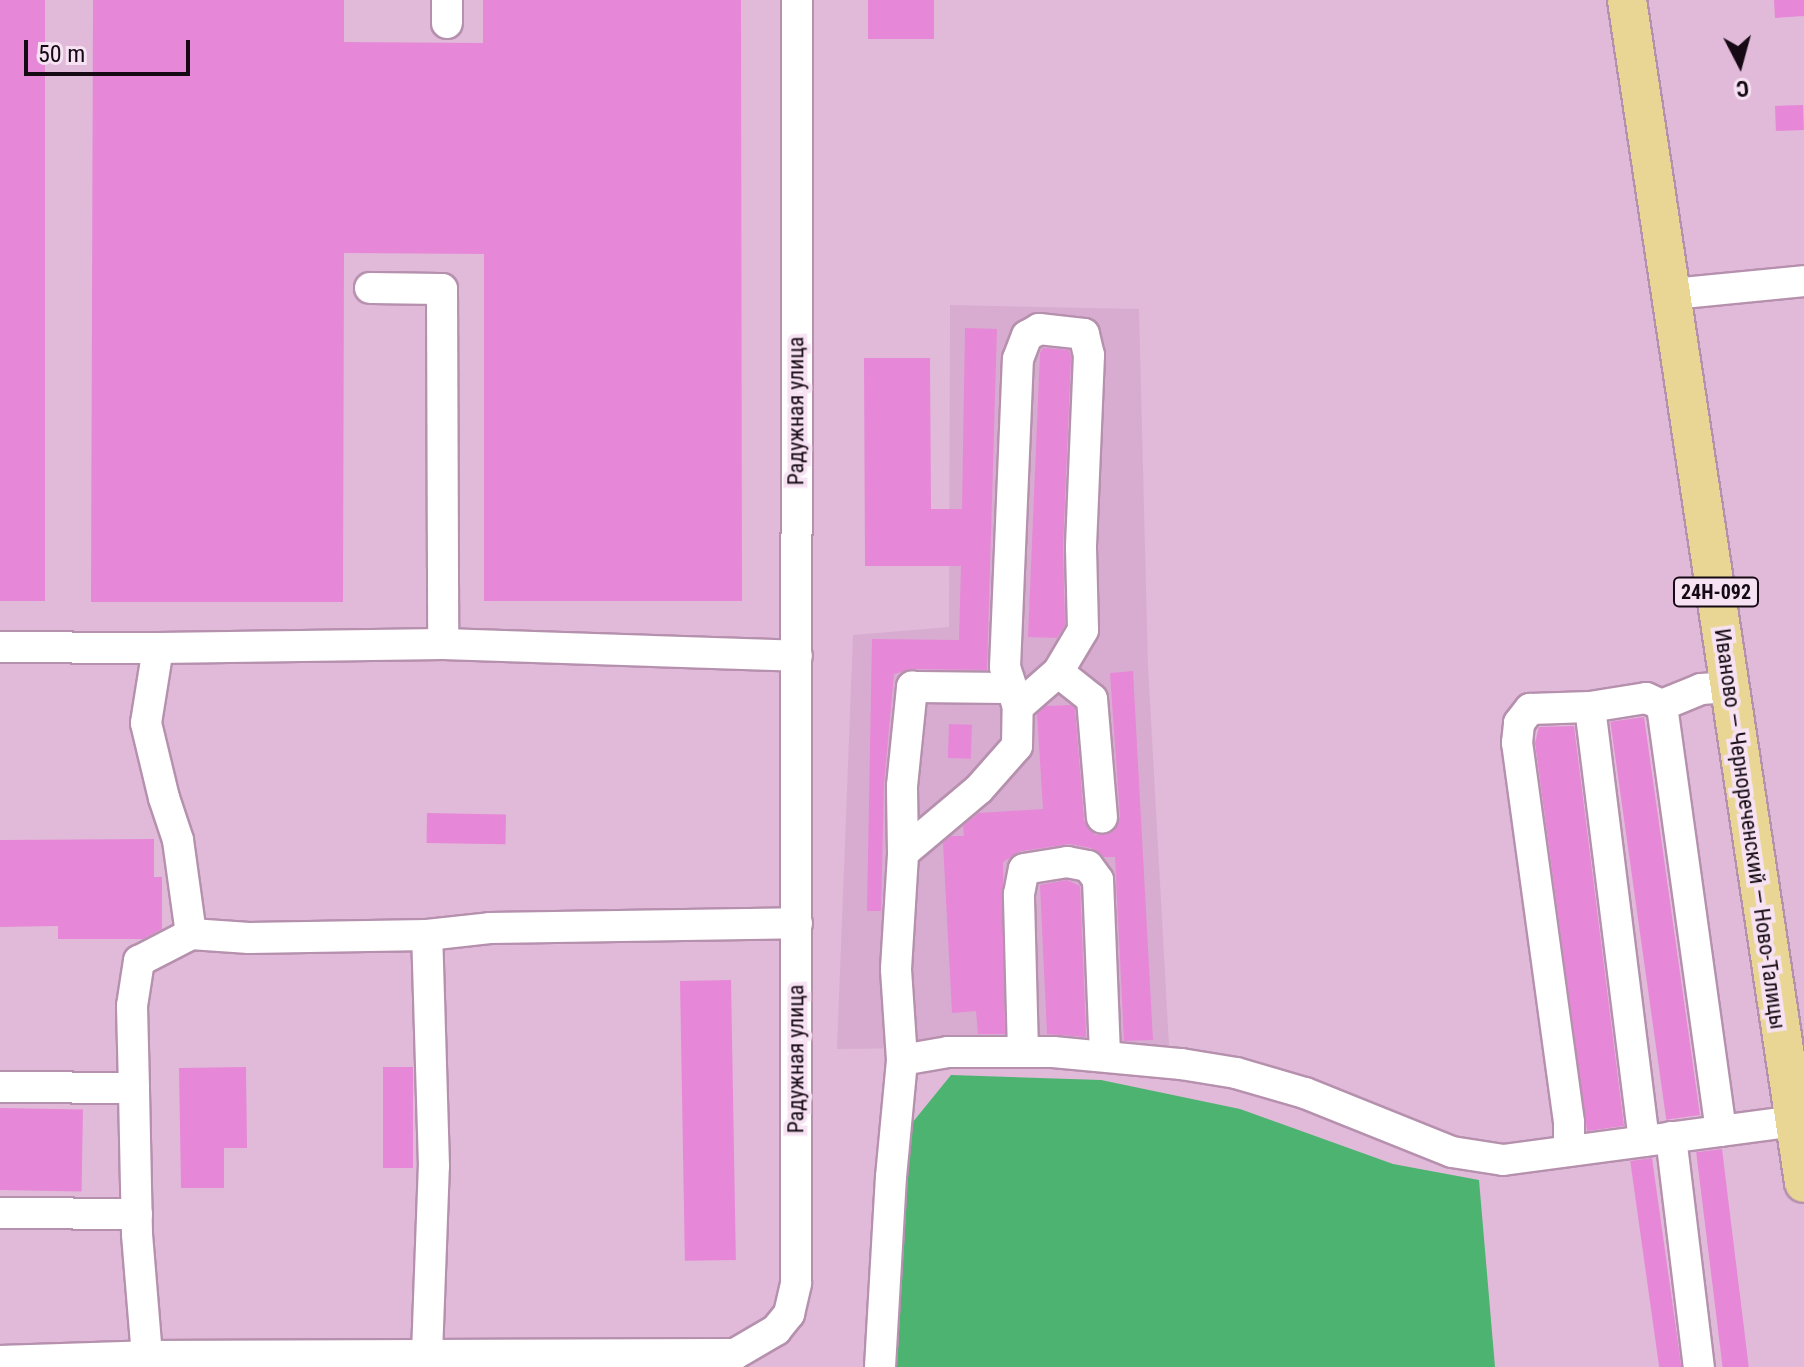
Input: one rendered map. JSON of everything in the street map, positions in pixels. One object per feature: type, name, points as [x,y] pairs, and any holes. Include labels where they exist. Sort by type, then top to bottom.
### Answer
[{"type":"main road","name":"Иваново — Чернореченский — Ново-Талицы","points":[[1627,0],[1730,687],[1795,1070],[1794,1121],[1804,1183]]},
{"type":"street","name":"Радужная улица","points":[[0,1361],[147,1356],[735,1354],[776,1330],[789,1314],[796,1283],[797,0]]},
{"type":"street","points":[[1672,294],[1804,281]]},
{"type":"street","points":[[370,288],[442,289],[443,644]]},
{"type":"street","points":[[880,1367],[891,1177],[902,1060],[896,969],[903,853],[902,786],[912,687],[1015,697],[1058,672],[1083,630],[1081,548],[1089,355],[1084,334],[1039,329],[1027,336],[1018,359],[1005,667],[1015,697],[1017,746],[979,789],[903,853]]},
{"type":"street","points":[[0,647],[443,644],[797,656]]},
{"type":"street","points":[[158,648],[146,723],[164,798],[178,840],[191,934]]},
{"type":"street","points":[[1058,672],[1092,699],[1102,818]]},
{"type":"street","points":[[1569,1151],[1569,1122],[1517,743],[1519,723],[1530,709],[1590,707],[1646,698],[1662,705],[1701,689],[1730,687]]},
{"type":"street","points":[[1662,705],[1721,1131]]},
{"type":"street","points":[[1590,707],[1658,1139],[1699,1367]]},
{"type":"street","points":[[1023,1052],[1019,894],[1024,869],[1067,862],[1088,866],[1098,880],[1105,1056]]},
{"type":"street","points":[[147,1356],[137,1214],[132,1006],[139,961],[191,934],[249,938],[427,935],[490,928],[797,923]]},
{"type":"street","points":[[427,935],[434,1166],[427,1354]]},
{"type":"street","points":[[902,1060],[948,1052],[1023,1052],[1105,1056],[1236,1073],[1305,1093],[1452,1152],[1503,1160],[1794,1121]]},
{"type":"street","points":[[0,1087],[134,1088]]},
{"type":"street","points":[[0,1213],[137,1214]]},
{"type":"shaded area","points":[[950,305],[1139,309],[1148,665],[1169,1045],[837,1049],[853,635],[949,627]]},
{"type":"green space","points":[[951,1075],[1101,1080],[1240,1109],[1393,1164],[1479,1180],[1495,1367],[895,1367],[908,1128]]},
{"type":"building","points":[[0,0],[45,0],[45,601],[0,601]]},
{"type":"building","points":[[93,0],[344,0],[344,42],[483,43],[483,0],[741,0],[742,601],[484,601],[484,254],[344,253],[343,602],[91,602]]},
{"type":"building","points":[[868,0],[934,0],[934,39],[868,39]]},
{"type":"building","points":[[1774,0],[1804,0],[1804,16],[1775,18]]},
{"type":"building","points":[[1803,105],[1804,130],[1776,131],[1775,106]]},
{"type":"building","points":[[965,328],[997,329],[987,670],[912,669],[894,674],[884,784],[881,911],[867,911],[872,639],[959,640],[961,566],[865,566],[864,358],[930,358],[931,509],[962,509]]},
{"type":"building","points":[[1043,348],[1069,350],[1071,357],[1063,547],[1065,625],[1057,638],[1028,637],[1040,353]]},
{"type":"building","points":[[1133,671],[1153,1040],[1124,1041],[1115,857],[1104,857],[1091,848],[1070,844],[1021,851],[1003,862],[1005,1034],[978,1034],[976,1011],[952,1013],[943,843],[951,836],[964,836],[963,826],[979,813],[1043,809],[1037,714],[1046,706],[1070,705],[1075,708],[1084,820],[1095,835],[1113,832],[1120,816],[1110,673]]},
{"type":"building","points":[[1644,717],[1700,1115],[1666,1120],[1610,722]]},
{"type":"building","points":[[949,724],[972,725],[971,759],[948,758]]},
{"type":"building","points":[[1574,726],[1624,1126],[1587,1131],[1535,743],[1539,727]]},
{"type":"building","points":[[427,813],[506,814],[505,844],[426,843]]},
{"type":"building","points":[[154,839],[154,877],[162,877],[162,929],[143,939],[58,939],[58,926],[0,927],[0,840]]},
{"type":"building","points":[[1067,880],[1080,886],[1086,1037],[1047,1034],[1040,885]]},
{"type":"building","points":[[731,980],[736,1260],[685,1261],[680,981]]},
{"type":"building","points":[[246,1067],[247,1148],[224,1148],[224,1188],[181,1188],[179,1068]]},
{"type":"building","points":[[383,1067],[413,1067],[413,1168],[383,1168]]},
{"type":"building","points":[[0,1108],[83,1109],[82,1191],[0,1190]]},
{"type":"building","points":[[1722,1149],[1749,1367],[1723,1367],[1696,1152]]},
{"type":"building","points":[[1652,1158],[1681,1367],[1659,1367],[1630,1161]]}]
